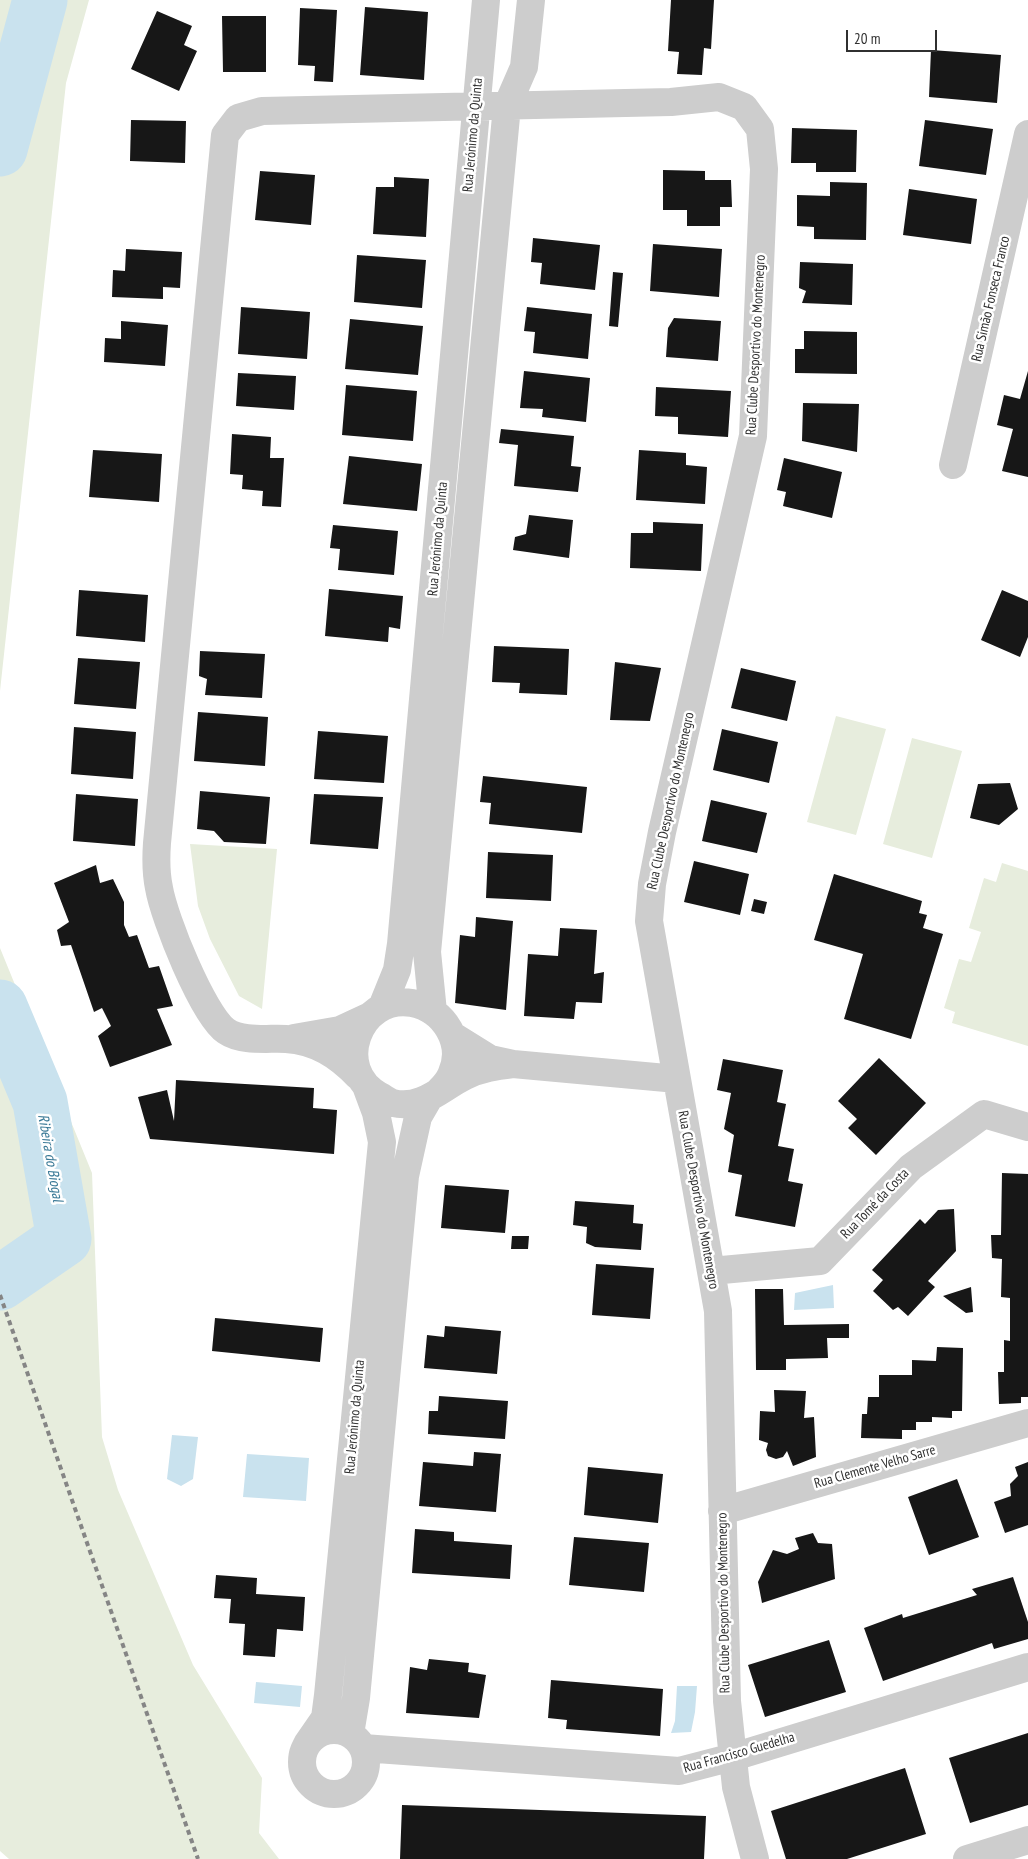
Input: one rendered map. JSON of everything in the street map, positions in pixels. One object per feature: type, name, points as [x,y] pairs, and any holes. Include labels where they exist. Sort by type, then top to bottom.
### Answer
[{"type":"street","name":"Rua Jerónimo da Quinta","points":[[375,1012],[404,1002],[424,1005],[444,1019],[453,1036],[456,1058],[451,1075],[418,1117],[405,1176],[356,1698],[357,1741],[366,1766],[364,1775],[351,1789],[333,1794],[314,1788],[308,1781],[302,1763],[307,1744],[325,1718],[328,1695],[382,1142],[376,1113],[353,1054],[356,1035],[375,1012],[397,970],[401,944],[486,0]]},
{"type":"street","name":"Rua Jerónimo da Quinta","points":[[433,1012],[427,952],[507,106],[524,67],[531,0]]},
{"type":"street","points":[[525,59],[539,86],[554,96],[580,104]]},
{"type":"street","name":"Rua Jerónimo da Quinta","points":[[479,67],[487,89],[507,106]]},
{"type":"street","name":"Rua Jerónimo da Quinta","points":[[441,107],[460,93],[479,67]]},
{"type":"street","name":"Rua Clube Desportivo do Montenegro","points":[[288,1040],[250,1038],[226,1032],[204,1006],[159,889],[157,843],[225,135],[238,118],[262,111],[671,102],[720,97],[744,107],[760,128],[764,169],[753,436],[662,832],[652,884],[649,921],[718,1311],[727,1701],[736,1786],[755,1859]]},
{"type":"street","name":"Rua Simão Fonseca Franco","points":[[953,465],[1028,134]]},
{"type":"street","points":[[288,1040],[340,1030],[375,1012]]},
{"type":"street","points":[[453,1036],[490,1059],[513,1064],[677,1079]]},
{"type":"street","points":[[288,1040],[315,1045],[340,1057],[370,1091],[392,1103],[412,1104],[435,1094],[466,1075],[485,1068],[513,1064]]},
{"type":"street","name":"Rua Tomé da Costa","points":[[711,1271],[820,1261],[911,1167],[984,1114],[1028,1126]]},
{"type":"street","name":"Rua Clemente Velho Sarre","points":[[722,1512],[1028,1422]]},
{"type":"street","name":"Rua Francisco Guedelha","points":[[357,1741],[410,1752],[679,1771],[733,1757],[1028,1666]]},
{"type":"street","points":[[307,1744],[322,1732],[342,1730],[357,1741]]},
{"type":"street","points":[[358,1783],[378,1762],[410,1752]]},
{"type":"street","points":[[967,1859],[1028,1840]]},
{"type":"green space","points":[[0,0],[89,0],[66,83],[0,691]]},
{"type":"green space","points":[[836,716],[886,729],[856,835],[807,822]]},
{"type":"green space","points":[[912,738],[962,751],[932,858],[883,844]]},
{"type":"green space","points":[[190,844],[277,849],[262,1009],[239,996],[210,939],[198,906]]},
{"type":"green space","points":[[1002,863],[1028,871],[1028,1046],[952,1023],[955,1012],[944,1008],[959,959],[971,962],[981,932],[969,928],[984,878],[996,882]]},
{"type":"green space","points":[[0,948],[92,1173],[102,1437],[118,1490],[193,1665],[262,1778],[259,1833],[279,1859],[9,1859],[0,1851]]},
{"type":"water","points":[[833,1285],[834,1308],[794,1310],[795,1293]]},
{"type":"water","points":[[172,1435],[198,1437],[193,1479],[181,1486],[167,1479]]},
{"type":"water","points":[[247,1454],[309,1458],[306,1501],[243,1497]]},
{"type":"water","points":[[256,1682],[302,1686],[300,1707],[254,1703]]},
{"type":"water","points":[[677,1686],[697,1686],[691,1732],[671,1733],[675,1721]]},
{"type":"building","points":[[671,0],[714,0],[711,49],[704,48],[702,75],[677,74],[679,52],[668,51]]},
{"type":"building","points":[[365,7],[428,12],[424,80],[360,75]]},
{"type":"building","points":[[300,8],[337,10],[333,82],[314,81],[315,66],[298,65]]},
{"type":"building","points":[[157,11],[192,26],[184,45],[197,51],[179,91],[131,69]]},
{"type":"building","points":[[222,16],[266,16],[266,72],[223,72]]},
{"type":"building","points":[[931,50],[1001,55],[997,103],[929,97]]},
{"type":"building","points":[[131,120],[186,121],[185,163],[130,161]]},
{"type":"building","points":[[925,120],[993,129],[986,175],[919,166]]},
{"type":"building","points":[[792,128],[857,130],[856,172],[816,172],[816,163],[791,163]]},
{"type":"building","points":[[663,170],[705,171],[705,180],[731,180],[732,207],[720,207],[720,226],[687,226],[687,210],[663,210]]},
{"type":"building","points":[[260,171],[315,175],[311,225],[255,220]]},
{"type":"building","points":[[394,177],[429,179],[426,237],[373,234],[376,187],[394,187]]},
{"type":"building","points":[[830,182],[867,183],[866,240],[814,239],[814,227],[797,226],[797,195],[830,196]]},
{"type":"building","points":[[909,189],[977,199],[971,244],[903,235]]},
{"type":"building","points":[[533,238],[600,245],[595,290],[540,284],[542,263],[531,262]]},
{"type":"building","points":[[653,244],[722,249],[719,297],[650,291]]},
{"type":"building","points":[[126,249],[182,252],[180,288],[163,287],[163,299],[112,297],[113,270],[125,271]]},
{"type":"building","points":[[357,255],[426,260],[422,308],[354,302]]},
{"type":"building","points":[[800,262],[853,264],[852,305],[802,303],[806,291],[799,288]]},
{"type":"building","points":[[613,272],[623,273],[618,327],[609,326]]},
{"type":"building","points":[[241,307],[310,312],[307,359],[238,354]]},
{"type":"building","points":[[527,307],[592,314],[588,359],[533,353],[535,332],[524,331]]},
{"type":"building","points":[[674,318],[721,321],[718,361],[666,357],[668,328]]},
{"type":"building","points":[[350,319],[423,326],[418,375],[345,369]]},
{"type":"building","points":[[121,321],[168,325],[165,366],[104,362],[105,338],[121,339]]},
{"type":"building","points":[[804,331],[857,332],[857,374],[795,373],[795,349],[804,349]]},
{"type":"building","points":[[524,371],[590,378],[586,422],[542,417],[543,409],[520,408]]},
{"type":"building","points":[[1028,371],[1028,477],[1002,471],[1013,429],[997,425],[1004,395],[1020,399]]},
{"type":"building","points":[[238,373],[296,376],[294,410],[236,406]]},
{"type":"building","points":[[346,385],[417,391],[413,441],[342,435]]},
{"type":"building","points":[[656,387],[731,391],[728,437],[678,434],[678,417],[655,416]]},
{"type":"building","points":[[803,403],[859,404],[857,452],[802,441]]},
{"type":"building","points":[[501,429],[574,436],[571,466],[581,467],[578,492],[514,486],[518,445],[499,443]]},
{"type":"building","points":[[232,434],[271,437],[270,458],[284,458],[281,507],[262,506],[263,491],[242,489],[243,475],[230,474]]},
{"type":"building","points":[[93,450],[162,454],[159,502],[89,497]]},
{"type":"building","points":[[639,450],[686,453],[686,465],[707,467],[705,504],[636,500]]},
{"type":"building","points":[[349,456],[422,464],[417,511],[343,504]]},
{"type":"building","points":[[784,458],[842,472],[832,518],[783,506],[786,492],[777,490]]},
{"type":"building","points":[[529,515],[573,520],[569,558],[513,550],[515,537],[526,534]]},
{"type":"building","points":[[653,522],[703,524],[701,571],[630,568],[631,533],[653,533]]},
{"type":"building","points":[[333,525],[398,531],[394,575],[338,570],[340,549],[330,548]]},
{"type":"building","points":[[329,589],[403,596],[400,629],[389,627],[388,642],[325,636]]},
{"type":"building","points":[[79,590],[148,595],[145,642],[76,636]]},
{"type":"building","points":[[1002,590],[1028,601],[1028,637],[1020,657],[981,640]]},
{"type":"building","points":[[494,646],[569,649],[567,695],[519,693],[520,683],[492,682]]},
{"type":"building","points":[[200,651],[265,654],[262,698],[205,695],[207,679],[199,676]]},
{"type":"building","points":[[78,658],[140,662],[136,709],[74,704]]},
{"type":"building","points":[[615,662],[661,668],[650,721],[610,720]]},
{"type":"building","points":[[741,668],[796,681],[787,721],[731,708]]},
{"type":"building","points":[[198,712],[268,717],[265,766],[194,761]]},
{"type":"building","points":[[74,727],[136,732],[133,779],[71,774]]},
{"type":"building","points":[[722,729],[778,742],[769,783],[713,770]]},
{"type":"building","points":[[318,731],[388,736],[384,783],[314,779]]},
{"type":"building","points":[[483,776],[587,787],[582,833],[489,824],[491,803],[480,802]]},
{"type":"building","points":[[1010,783],[1018,809],[999,825],[970,818],[978,784]]},
{"type":"building","points":[[200,791],[270,797],[266,844],[224,842],[214,831],[197,829]]},
{"type":"building","points":[[76,794],[138,799],[135,846],[73,841]]},
{"type":"building","points":[[314,794],[383,797],[378,849],[310,844]]},
{"type":"building","points":[[711,800],[767,813],[757,853],[702,841]]},
{"type":"building","points":[[488,852],[553,855],[551,901],[486,898]]},
{"type":"building","points":[[694,861],[749,874],[740,915],[684,902]]},
{"type":"building","points":[[96,865],[100,883],[113,879],[124,902],[124,925],[129,937],[137,935],[149,968],[159,966],[173,1006],[157,1009],[172,1045],[110,1067],[98,1036],[111,1026],[102,1008],[94,1012],[71,945],[61,946],[57,930],[69,922],[54,883]]},
{"type":"building","points":[[834,874],[922,901],[919,913],[927,915],[923,928],[943,934],[911,1039],[844,1019],[863,954],[814,940]]},
{"type":"building","points":[[754,899],[767,902],[764,914],[751,911]]},
{"type":"building","points":[[476,917],[513,921],[506,1010],[455,1003],[460,935],[475,937]]},
{"type":"building","points":[[560,928],[597,930],[594,974],[604,972],[602,1003],[576,1002],[574,1019],[524,1016],[528,954],[558,956]]},
{"type":"building","points":[[879,1058],[926,1103],[876,1155],[848,1128],[857,1119],[838,1101]]},
{"type":"building","points":[[723,1059],[783,1070],[777,1102],[786,1104],[778,1146],[794,1149],[788,1181],[803,1184],[795,1227],[735,1216],[742,1175],[728,1172],[734,1135],[724,1129],[731,1093],[717,1090]]},
{"type":"building","points":[[176,1080],[314,1088],[313,1108],[337,1110],[334,1154],[150,1139],[138,1097],[167,1090],[174,1121]]},
{"type":"building","points":[[1002,1173],[1028,1174],[1028,1397],[1021,1397],[1021,1403],[999,1404],[998,1372],[1004,1372],[1004,1340],[1010,1341],[1010,1298],[1001,1297],[1002,1259],[992,1258],[991,1235],[1001,1235]]},
{"type":"building","points":[[445,1185],[509,1190],[505,1233],[441,1228]]},
{"type":"building","points":[[575,1201],[634,1205],[633,1223],[643,1224],[641,1250],[595,1247],[586,1243],[587,1227],[573,1225]]},
{"type":"building","points":[[954,1209],[956,1251],[928,1281],[935,1287],[908,1316],[898,1307],[893,1310],[873,1291],[883,1280],[872,1270],[920,1219],[925,1224],[938,1210]]},
{"type":"building","points":[[512,1236],[529,1236],[528,1249],[511,1249]]},
{"type":"building","points":[[596,1264],[654,1268],[650,1319],[592,1315]]},
{"type":"building","points":[[971,1287],[973,1312],[966,1313],[943,1296]]},
{"type":"building","points":[[755,1289],[783,1289],[784,1325],[849,1324],[849,1338],[827,1338],[828,1358],[786,1359],[786,1370],[756,1370]]},
{"type":"building","points":[[215,1318],[323,1328],[320,1362],[212,1351]]},
{"type":"building","points":[[445,1326],[501,1331],[497,1374],[424,1368],[427,1335],[444,1337]]},
{"type":"building","points":[[937,1347],[963,1348],[962,1411],[952,1411],[952,1418],[932,1417],[932,1422],[916,1422],[916,1430],[902,1430],[902,1439],[861,1438],[862,1414],[867,1414],[868,1397],[879,1397],[879,1375],[912,1375],[912,1360],[936,1361]]},
{"type":"building","points":[[774,1390],[806,1391],[804,1418],[814,1417],[816,1457],[793,1466],[787,1451],[783,1457],[776,1459],[768,1456],[766,1450],[768,1443],[759,1440],[760,1411],[775,1412]]},
{"type":"building","points":[[439,1396],[508,1401],[505,1439],[428,1434],[429,1411],[438,1411]]},
{"type":"building","points":[[474,1452],[501,1454],[496,1512],[419,1506],[423,1462],[473,1466]]},
{"type":"building","points":[[1028,1462],[1028,1525],[1005,1533],[994,1502],[1011,1496],[1010,1484],[1018,1476],[1015,1467]]},
{"type":"building","points":[[588,1467],[663,1474],[658,1523],[584,1515]]},
{"type":"building","points":[[957,1479],[979,1537],[929,1555],[908,1497]]},
{"type":"building","points":[[415,1529],[454,1532],[454,1541],[512,1545],[510,1579],[412,1573]]},
{"type":"building","points":[[813,1533],[818,1543],[832,1544],[835,1579],[762,1603],[758,1582],[773,1550],[787,1554],[799,1549],[795,1538]]},
{"type":"building","points":[[574,1537],[649,1543],[644,1592],[569,1585]]},
{"type":"building","points":[[216,1575],[257,1578],[256,1594],[305,1597],[303,1631],[277,1629],[275,1657],[243,1655],[245,1624],[229,1623],[231,1599],[214,1598]]},
{"type":"building","points":[[1013,1577],[1028,1622],[1028,1639],[994,1649],[992,1643],[883,1681],[864,1628],[902,1614],[903,1618],[977,1595],[972,1589]]},
{"type":"building","points":[[829,1640],[846,1692],[765,1717],[748,1665]]},
{"type":"building","points":[[429,1659],[469,1663],[468,1672],[486,1675],[479,1718],[406,1713],[410,1667],[427,1670]]},
{"type":"building","points":[[551,1680],[663,1689],[660,1736],[566,1729],[567,1720],[548,1718]]},
{"type":"building","points":[[1028,1733],[1028,1805],[970,1823],[949,1758]]},
{"type":"building","points":[[905,1768],[926,1834],[847,1859],[786,1859],[771,1811]]},
{"type":"building","points":[[402,1805],[706,1816],[704,1859],[400,1859]]},
{"type":"waterway","name":"Ribeira do Biogal","points":[[0,149],[40,0]]},
{"type":"waterway","name":"Ribeira do Biogal","points":[[0,1007],[40,1102],[64,1239],[0,1283]]},
{"type":"railway","points":[[0,1295],[198,1859]]}]
